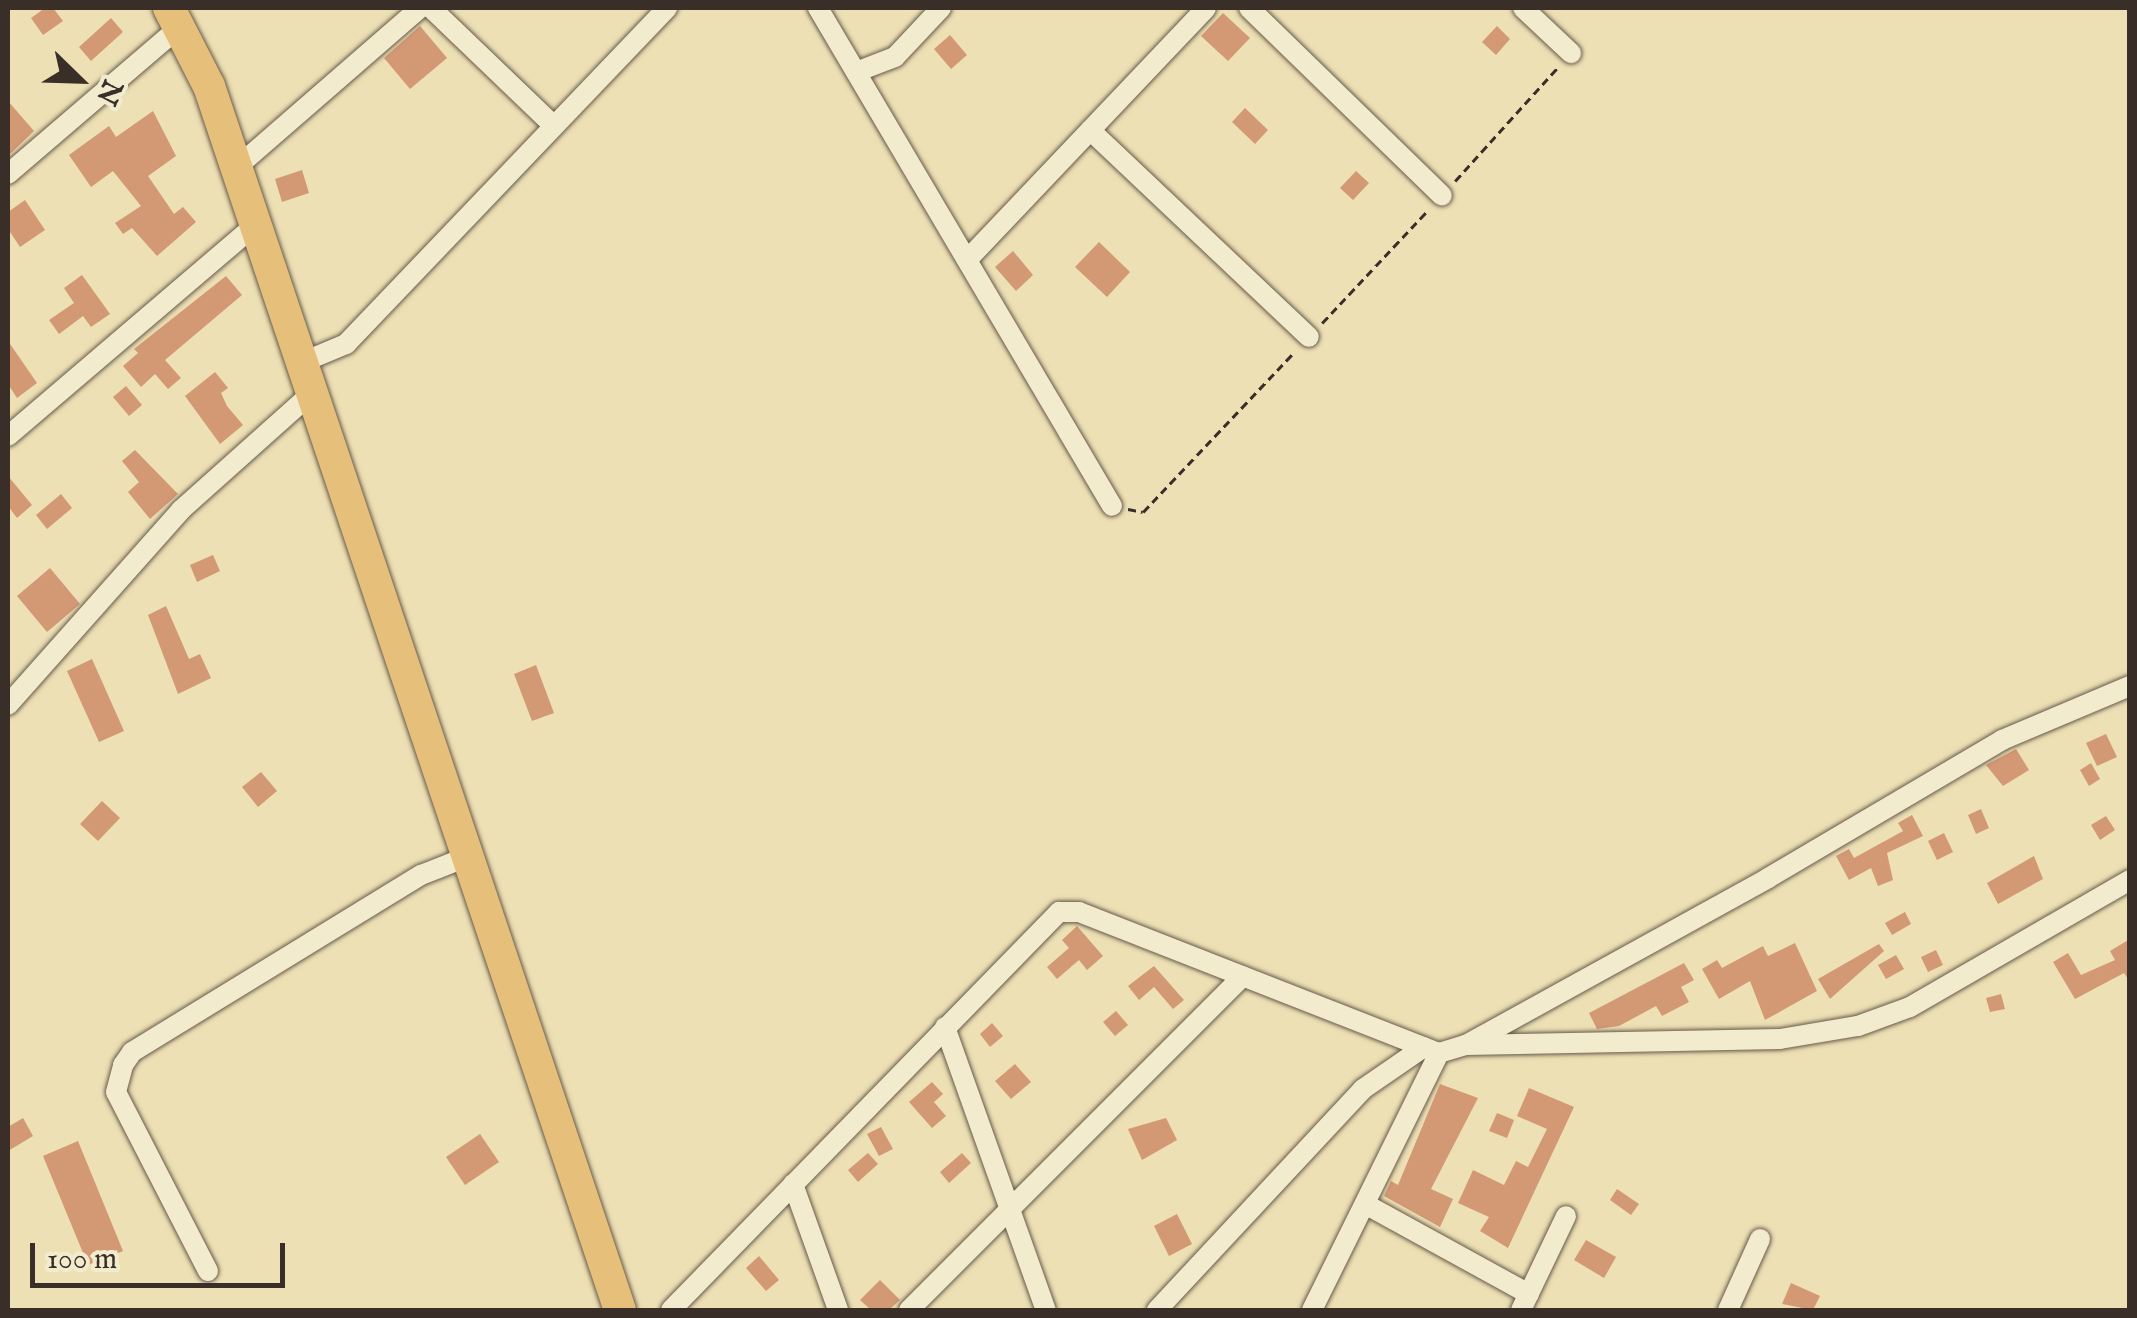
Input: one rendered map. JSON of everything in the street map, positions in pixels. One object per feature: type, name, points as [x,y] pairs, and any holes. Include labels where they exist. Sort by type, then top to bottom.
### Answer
[{"type":"main road","points":[[176,16],[256,224],[620,1310]]},
{"type":"street","points":[[236,167],[420,8]]},
{"type":"street","points":[[431,8],[554,126]]},
{"type":"street","points":[[8,705],[181,510],[668,8]]},
{"type":"street","points":[[818,8],[1112,506]]},
{"type":"street","points":[[856,72],[896,57],[941,8]]},
{"type":"street","points":[[967,260],[1206,8]]},
{"type":"street","points":[[1249,8],[1442,196]]},
{"type":"street","points":[[1523,8],[1571,53]]},
{"type":"street","points":[[8,174],[176,16]]},
{"type":"street","points":[[1090,130],[1309,336]]},
{"type":"street","points":[[8,436],[256,224]]},
{"type":"street","points":[[1466,1045],[2002,740],[2130,686]]},
{"type":"street","points":[[208,1270],[116,1092],[123,1065],[132,1052],[404,886],[469,856]]},
{"type":"street","points":[[1158,1310],[1363,1089],[1432,1050],[1466,1045],[1780,1039],[1858,1026],[1910,1007],[2130,880]]},
{"type":"street","points":[[671,1310],[1059,912],[1079,912],[1432,1050]]},
{"type":"street","points":[[909,1310],[1242,976]]},
{"type":"street","points":[[945,1027],[1046,1310]]},
{"type":"street","points":[[1312,1310],[1432,1050]]},
{"type":"street","points":[[793,1184],[838,1310]]},
{"type":"street","points":[[1364,1204],[1525,1302],[1566,1216]]},
{"type":"street","points":[[1728,1310],[1760,1239]]},
{"type":"path","points":[[1112,506],[1143,512],[1442,196],[1571,53]]},
{"type":"building","points":[[45,8],[53,8],[63,21],[43,35],[31,18]]},
{"type":"building","points":[[1223,13],[1250,38],[1228,61],[1201,36]]},
{"type":"building","points":[[111,18],[123,32],[91,61],[79,47]]},
{"type":"building","points":[[420,26],[447,58],[410,89],[384,58]]},
{"type":"building","points":[[1497,26],[1510,39],[1496,55],[1482,42]]},
{"type":"building","points":[[950,35],[967,55],[951,69],[934,49]]},
{"type":"building","points":[[8,101],[34,131],[8,156]]},
{"type":"building","points":[[1245,108],[1268,130],[1255,144],[1232,122]]},
{"type":"building","points":[[153,111],[176,156],[148,176],[174,214],[183,207],[196,222],[157,256],[132,228],[123,234],[115,223],[141,206],[113,171],[91,187],[69,155],[109,126],[116,137]]},
{"type":"building","points":[[302,170],[309,193],[282,202],[275,179]]},
{"type":"building","points":[[1356,171],[1369,183],[1353,200],[1340,188]]},
{"type":"building","points":[[25,200],[45,230],[20,247],[8,229],[8,212]]},
{"type":"building","points":[[1099,242],[1130,272],[1107,297],[1075,267]]},
{"type":"building","points":[[1013,251],[1033,275],[1016,291],[995,267]]},
{"type":"building","points":[[82,275],[110,314],[91,327],[83,316],[59,334],[49,320],[74,303],[64,288]]},
{"type":"building","points":[[226,276],[242,295],[165,360],[181,378],[168,389],[155,374],[141,387],[123,366],[138,353],[134,349]]},
{"type":"building","points":[[8,341],[37,383],[17,398],[8,384]]},
{"type":"building","points":[[215,372],[228,388],[221,393],[227,406],[243,425],[220,444],[185,396]]},
{"type":"building","points":[[126,386],[142,405],[129,416],[113,397]]},
{"type":"building","points":[[135,450],[178,494],[150,519],[128,492],[139,482],[122,461]]},
{"type":"building","points":[[8,476],[32,505],[17,518],[8,506]]},
{"type":"building","points":[[61,494],[72,508],[47,529],[36,515]]},
{"type":"building","points":[[213,555],[220,571],[197,582],[190,565]]},
{"type":"building","points":[[50,568],[80,604],[47,632],[17,596]]},
{"type":"building","points":[[166,606],[189,659],[200,654],[211,678],[178,694],[148,615]]},
{"type":"building","points":[[92,659],[124,731],[99,742],[67,671]]},
{"type":"building","points":[[536,665],[554,713],[532,721],[514,674]]},
{"type":"building","points":[[2106,734],[2117,757],[2097,766],[2086,743]]},
{"type":"building","points":[[2016,749],[2029,770],[2003,786],[1986,765]]},
{"type":"building","points":[[2091,763],[2100,779],[2089,786],[2080,770]]},
{"type":"building","points":[[261,772],[277,791],[258,807],[242,787]]},
{"type":"building","points":[[102,801],[120,818],[98,841],[80,824]]},
{"type":"building","points":[[1981,809],[1989,828],[1976,834],[1968,815]]},
{"type":"building","points":[[1912,815],[1923,836],[1887,853],[1893,880],[1878,886],[1871,868],[1849,880],[1836,856],[1849,849],[1854,858],[1903,831],[1898,823]]},
{"type":"building","points":[[2106,816],[2115,830],[2100,840],[2091,825]]},
{"type":"building","points":[[1944,833],[1953,852],[1937,860],[1928,841]]},
{"type":"building","points":[[2034,856],[2043,879],[1998,904],[1987,883]]},
{"type":"building","points":[[1905,912],[1911,924],[1892,935],[1885,923]]},
{"type":"building","points":[[1077,926],[1103,956],[1087,970],[1079,960],[1057,979],[1047,967],[1069,948],[1062,940]]},
{"type":"building","points":[[2130,939],[2130,982],[2124,973],[2075,999],[2053,962],[2068,953],[2081,975],[2115,960],[2110,951]]},
{"type":"building","points":[[1795,943],[1817,991],[1765,1020],[1750,981],[1719,999],[1702,969],[1717,960],[1722,968],[1763,946],[1768,956]]},
{"type":"building","points":[[1879,944],[1884,951],[1830,999],[1818,979]]},
{"type":"building","points":[[1936,950],[1943,965],[1928,972],[1921,957]]},
{"type":"building","points":[[1896,955],[1904,969],[1886,979],[1878,965]]},
{"type":"building","points":[[1684,963],[1694,980],[1681,987],[1689,1002],[1662,1016],[1656,1006],[1619,1026],[1597,1029],[1589,1013]]},
{"type":"building","points":[[1154,966],[1184,1000],[1173,1009],[1154,987],[1139,1000],[1128,986]]},
{"type":"building","points":[[2001,994],[2005,1009],[1990,1012],[1986,998]]},
{"type":"building","points":[[1116,1011],[1128,1025],[1115,1036],[1103,1022]]},
{"type":"building","points":[[992,1023],[1003,1036],[990,1047],[980,1034]]},
{"type":"building","points":[[1015,1064],[1031,1082],[1011,1099],[995,1081]]},
{"type":"building","points":[[932,1082],[943,1094],[934,1102],[946,1116],[932,1128],[909,1102]]},
{"type":"building","points":[[1440,1084],[1478,1098],[1431,1189],[1453,1199],[1440,1227],[1384,1196],[1391,1181],[1398,1185]]},
{"type":"building","points":[[1529,1088],[1574,1107],[1508,1248],[1480,1231],[1489,1217],[1458,1203],[1473,1170],[1504,1185],[1516,1161],[1528,1167],[1547,1129],[1517,1116]]},
{"type":"building","points":[[1497,1113],[1514,1120],[1507,1138],[1489,1131]]},
{"type":"building","points":[[23,1118],[33,1136],[8,1151],[8,1127]]},
{"type":"building","points":[[1166,1118],[1177,1140],[1142,1160],[1128,1129]]},
{"type":"building","points":[[881,1127],[893,1149],[879,1156],[867,1134]]},
{"type":"building","points":[[480,1134],[499,1162],[465,1185],[446,1157]]},
{"type":"building","points":[[78,1141],[123,1251],[88,1265],[43,1156]]},
{"type":"building","points":[[868,1153],[878,1164],[858,1182],[848,1170]]},
{"type":"building","points":[[962,1153],[971,1163],[949,1183],[940,1172]]},
{"type":"building","points":[[1617,1189],[1639,1204],[1631,1215],[1610,1200]]},
{"type":"building","points":[[1177,1214],[1192,1244],[1169,1256],[1154,1226]]},
{"type":"building","points":[[1586,1240],[1616,1257],[1604,1278],[1574,1260]]},
{"type":"building","points":[[759,1256],[779,1280],[766,1291],[746,1268]]},
{"type":"building","points":[[880,1280],[900,1300],[889,1310],[871,1310],[860,1300]]},
{"type":"building","points":[[1791,1283],[1820,1296],[1813,1310],[1782,1304]]}]
